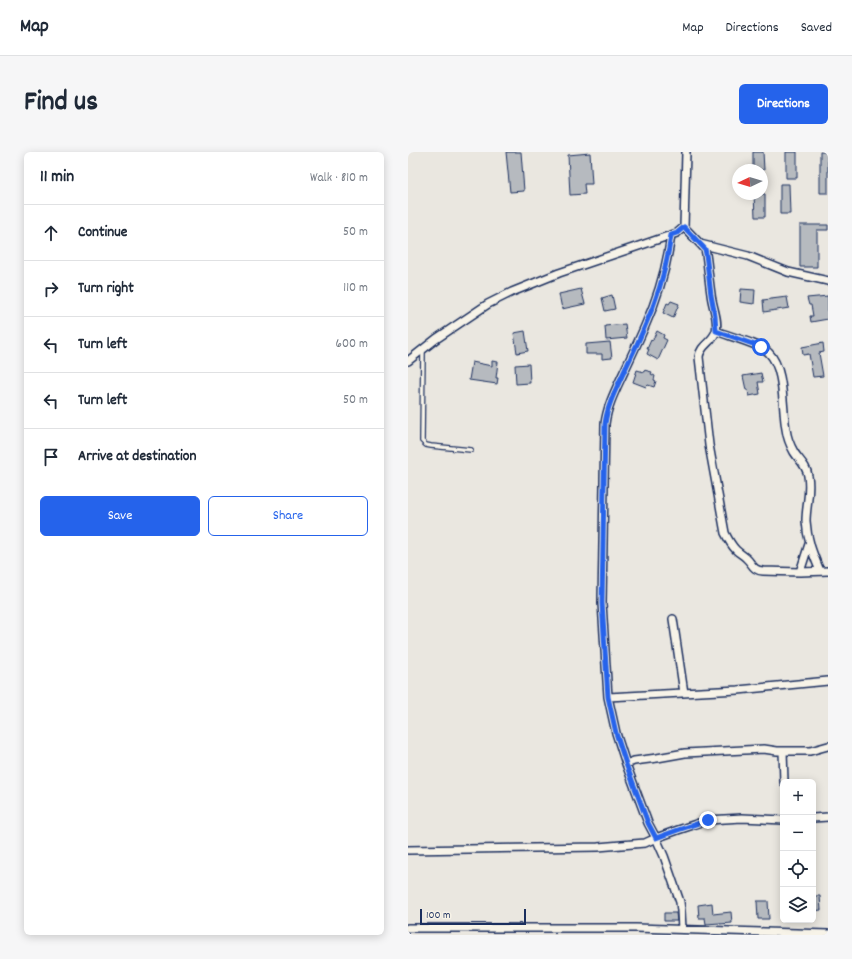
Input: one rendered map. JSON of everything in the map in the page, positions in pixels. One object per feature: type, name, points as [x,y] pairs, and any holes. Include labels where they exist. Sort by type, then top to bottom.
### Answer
[{"type":"street","points":[[686,152],[684,227],[705,249],[715,316],[716,331],[713,338],[700,351],[700,357],[708,445],[725,533],[736,550],[746,557],[753,568],[757,570],[763,572],[828,571]]},
{"type":"street","points":[[408,361],[436,339],[488,304],[512,292],[559,273],[677,233],[684,227]]},
{"type":"street","points":[[671,235],[665,269],[658,291],[646,324],[610,402],[606,416],[602,603],[608,697],[616,733],[648,823],[664,856],[680,902],[682,911],[682,929]]},
{"type":"street","points":[[700,244],[748,256],[788,272],[828,281]]},
{"type":"street","points":[[716,331],[761,347],[769,352],[774,358],[781,383],[788,440],[808,475],[809,497],[806,520],[809,544],[820,571]]},
{"type":"street","points":[[800,572],[809,544]]},
{"type":"street","points":[[673,619],[684,693]]},
{"type":"street","points":[[608,697],[738,690],[828,681]]},
{"type":"street","points":[[626,764],[634,761],[685,753],[764,749],[810,751],[828,746]]},
{"type":"street","points":[[783,751],[784,779]]},
{"type":"street","points":[[816,818],[828,817]]},
{"type":"street","points":[[408,850],[598,847],[639,844],[708,820],[742,818],[780,820]]},
{"type":"street","points":[[408,928],[636,928],[828,934]]},
{"type":"lane","points":[[423,349],[422,441],[426,445],[431,446],[470,450]]},
{"type":"building","points":[[506,152],[521,152],[524,191],[510,192]]},
{"type":"building","points":[[753,152],[763,152],[764,164],[753,164]]},
{"type":"building","points":[[786,152],[797,152],[797,178],[786,178]]},
{"type":"building","points":[[820,152],[828,152],[828,193],[820,193]]},
{"type":"building","points":[[590,153],[592,184],[584,184],[585,194],[570,195],[568,155]]},
{"type":"building","points":[[780,184],[789,184],[790,214],[780,214]]},
{"type":"building","points":[[754,200],[765,200],[765,217],[755,217]]},
{"type":"building","points":[[800,225],[828,225],[828,230],[817,230],[817,267],[800,267]]},
{"type":"building","points":[[581,289],[585,304],[562,309],[559,294]]},
{"type":"building","points":[[741,289],[755,290],[754,304],[740,302]]},
{"type":"building","points":[[612,295],[615,309],[605,311],[602,298]]},
{"type":"building","points":[[828,296],[828,319],[811,322],[810,316],[813,316],[811,305],[809,305],[807,298]]},
{"type":"building","points":[[787,297],[789,308],[764,312],[763,300]]},
{"type":"building","points":[[671,301],[679,304],[673,318],[663,313],[667,303],[669,304]]},
{"type":"building","points":[[625,324],[627,338],[606,340],[605,326]]},
{"type":"building","points":[[525,331],[528,351],[517,353],[514,333]]},
{"type":"building","points":[[657,331],[664,335],[663,338],[667,340],[658,360],[647,354],[649,349],[647,349]]},
{"type":"building","points":[[610,342],[612,358],[602,359],[602,354],[586,354],[586,344]]},
{"type":"building","points":[[823,343],[824,352],[819,353],[823,376],[813,377],[809,354],[803,355],[802,347]]},
{"type":"building","points":[[492,361],[498,362],[496,378],[498,378],[497,384],[469,380],[472,362],[492,366]]},
{"type":"building","points":[[529,364],[530,383],[516,384],[515,365]]},
{"type":"building","points":[[637,370],[652,372],[651,374],[655,376],[654,380],[656,381],[654,387],[648,385],[646,387],[633,382]]},
{"type":"building","points":[[761,373],[763,382],[758,382],[760,394],[749,396],[743,376]]},
{"type":"building","points":[[816,896],[820,896],[821,910],[816,911]]},
{"type":"building","points":[[757,901],[768,901],[769,919],[758,919]]},
{"type":"building","points":[[712,903],[713,914],[731,912],[732,923],[706,924],[705,918],[699,918],[698,905]]},
{"type":"building","points":[[664,913],[676,913],[677,921],[664,921]]},
{"type":"route","points":[[708,820],[656,838],[648,823],[634,787],[616,733],[608,697],[602,603],[605,424],[610,402],[646,324],[658,291],[665,269],[671,235],[677,233],[684,227],[705,249],[716,331],[761,347]]}]
